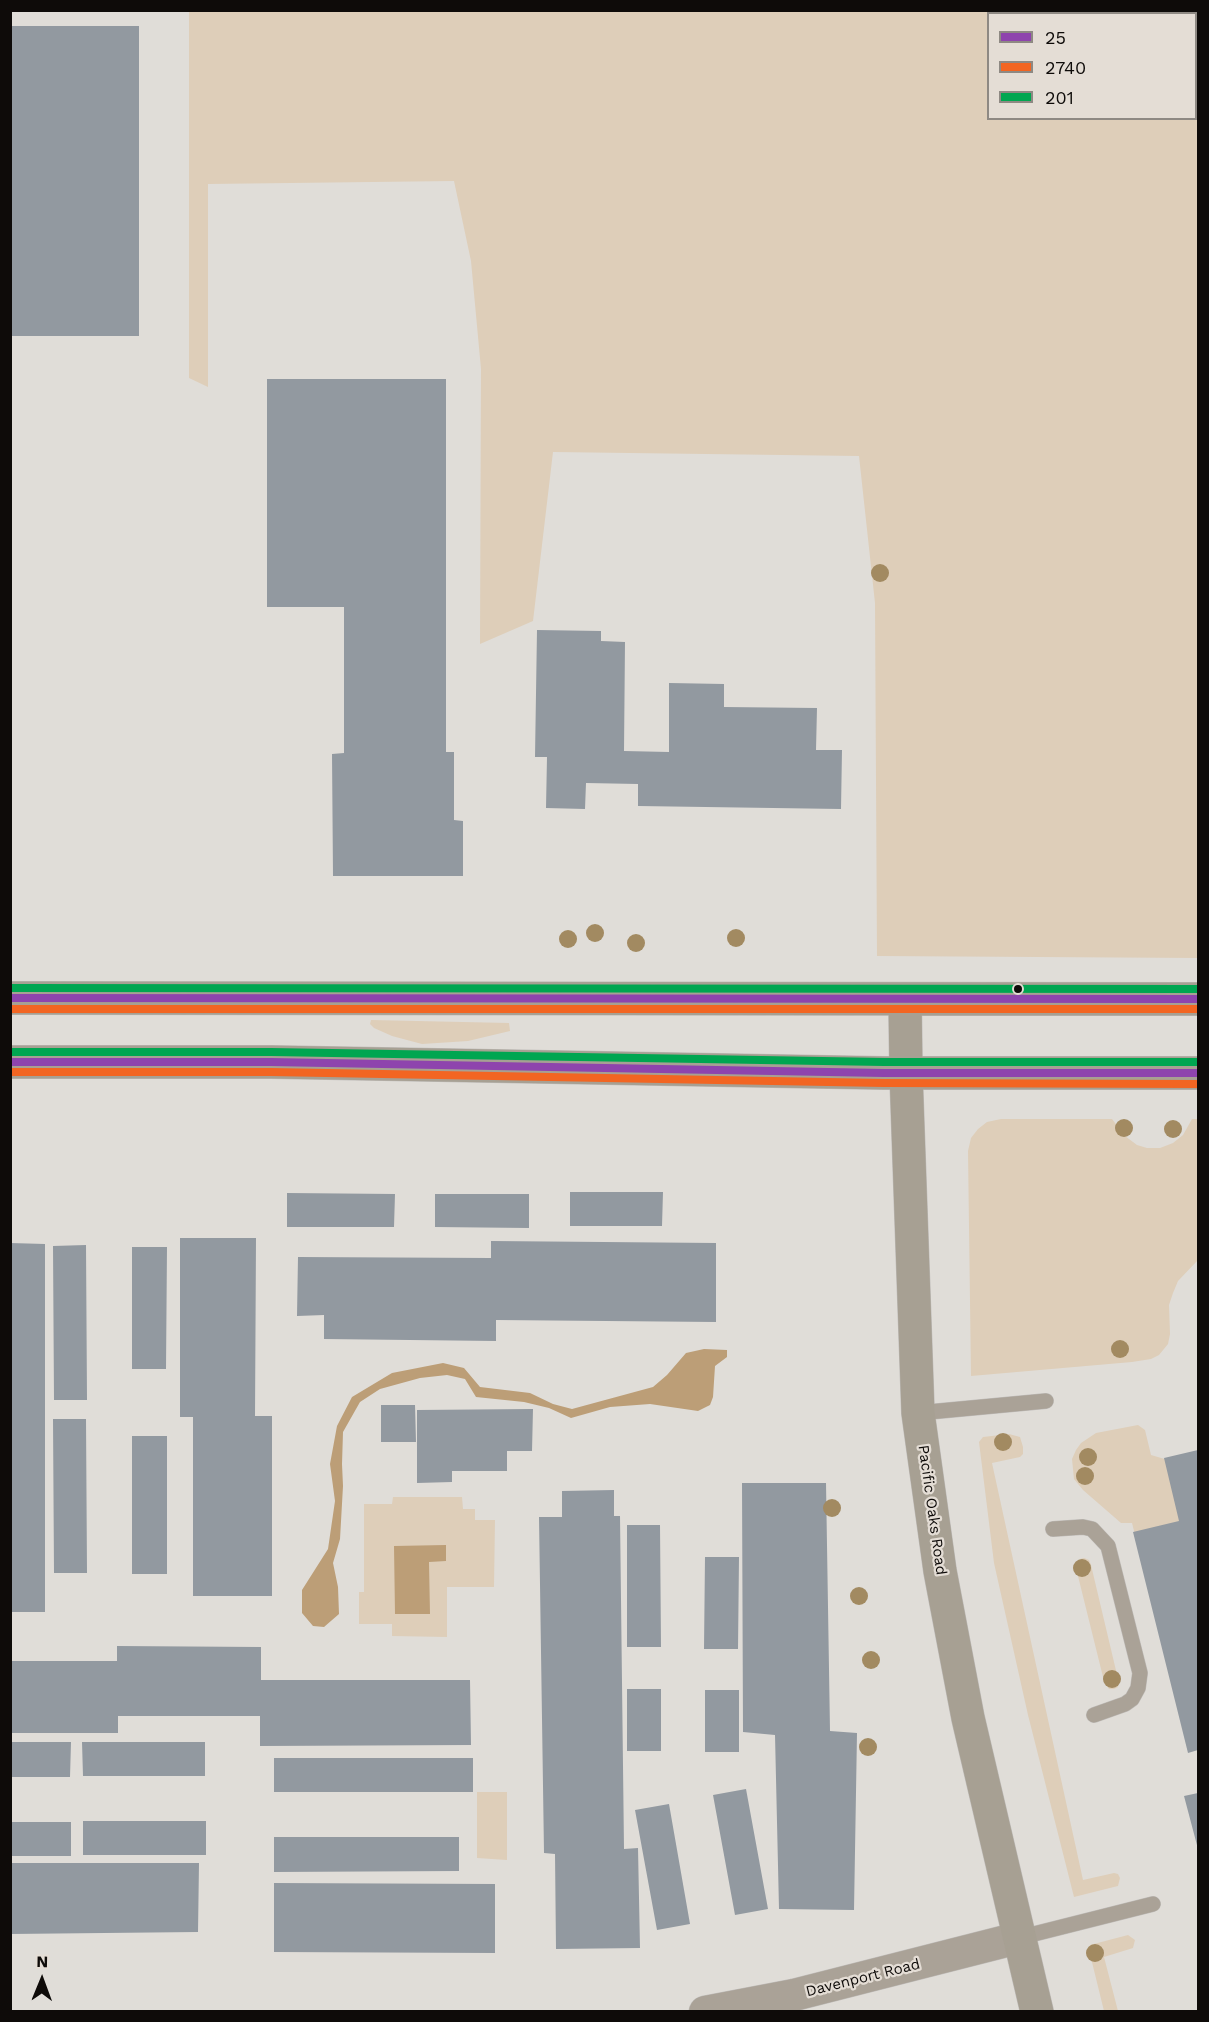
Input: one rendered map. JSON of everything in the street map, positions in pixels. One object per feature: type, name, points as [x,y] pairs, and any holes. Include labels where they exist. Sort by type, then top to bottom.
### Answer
[{"type":"main road","points":[[10,998],[1198,999]]},
{"type":"main road","name":"Pacific Oaks Road","points":[[905,999],[918,1413],[940,1571],[968,1718],[1037,2012]]},
{"type":"main road","points":[[10,1062],[260,1062],[906,1073],[1198,1073]]},
{"type":"street","name":"Davenport Road","points":[[705,2012],[738,2009],[1018,1938]]},
{"type":"lane","points":[[918,1413],[1046,1401]]},
{"type":"lane","points":[[1053,1529],[1083,1527],[1092,1529],[1108,1546],[1140,1673],[1138,1688],[1132,1699],[1125,1704],[1094,1715]]},
{"type":"lane","points":[[1018,1938],[1153,1904]]},
{"type":"shaded area","points":[[189,11],[1198,11],[1198,958],[877,956],[875,603],[859,456],[553,452],[533,621],[480,644],[481,369],[471,261],[454,181],[208,184],[208,387],[189,378]]},
{"type":"shaded area","points":[[371,1020],[509,1023],[510,1031],[468,1041],[422,1044],[392,1036],[374,1028],[370,1024]]},
{"type":"shaded area","points":[[1001,1119],[1112,1119],[1125,1136],[1137,1145],[1160,1148],[1173,1143],[1183,1135],[1192,1119],[1198,1119],[1198,1260],[1178,1281],[1173,1293],[1169,1305],[1168,1344],[1159,1355],[1151,1359],[1132,1362],[971,1376],[968,1151],[971,1138],[978,1129],[987,1122]]},
{"type":"shaded area","points":[[704,1349],[727,1350],[727,1357],[715,1366],[713,1397],[710,1405],[698,1411],[650,1404],[610,1407],[571,1418],[549,1408],[524,1402],[476,1397],[465,1379],[447,1375],[420,1378],[380,1389],[360,1402],[343,1432],[340,1539],[333,1563],[338,1587],[339,1614],[324,1627],[313,1626],[302,1613],[302,1590],[328,1549],[335,1501],[330,1464],[337,1426],[352,1397],[392,1373],[443,1363],[464,1368],[480,1387],[530,1393],[553,1404],[572,1409],[653,1387],[686,1353]]},
{"type":"shaded area","points":[[1138,1425],[1145,1430],[1151,1455],[1168,1460],[1184,1522],[1135,1535],[1132,1523],[1121,1523],[1083,1490],[1074,1479],[1072,1459],[1081,1443],[1096,1433]]},
{"type":"shaded area","points":[[1009,1434],[1020,1437],[1023,1454],[1020,1457],[992,1463],[1083,1880],[1114,1873],[1120,1878],[1118,1886],[1074,1897],[1028,1715],[994,1563],[979,1442],[983,1437]]},
{"type":"shaded area","points":[[393,1497],[462,1497],[463,1509],[475,1509],[475,1520],[495,1520],[494,1587],[447,1587],[447,1637],[392,1636],[392,1624],[359,1624],[359,1592],[364,1592],[364,1504],[392,1504]]},
{"type":"shaded area","points":[[446,1545],[446,1561],[429,1562],[430,1614],[395,1614],[394,1546]]},
{"type":"shaded area","points":[[1080,1559],[1089,1560],[1091,1565],[1118,1679],[1118,1687],[1114,1689],[1109,1689],[1104,1681],[1076,1568]]},
{"type":"shaded area","points":[[477,1792],[507,1792],[507,1860],[477,1858]]},
{"type":"shaded area","points":[[1128,1935],[1135,1940],[1133,1948],[1104,1957],[1118,2011],[1104,2011],[1089,1950],[1090,1945]]},
{"type":"building","points":[[10,26],[139,26],[139,336],[10,336]]},
{"type":"building","points":[[267,379],[446,379],[446,752],[454,752],[454,820],[463,821],[463,876],[333,876],[332,754],[344,753],[344,607],[267,607]]},
{"type":"building","points":[[537,630],[601,631],[601,641],[625,642],[624,751],[669,752],[669,683],[724,684],[724,707],[817,708],[816,750],[842,750],[841,809],[638,806],[638,784],[586,783],[585,809],[546,808],[547,757],[535,757]]},
{"type":"building","points":[[570,1192],[663,1192],[662,1226],[570,1226]]},
{"type":"building","points":[[287,1193],[395,1194],[394,1227],[287,1227]]},
{"type":"building","points":[[435,1194],[529,1194],[529,1228],[435,1227]]},
{"type":"building","points":[[180,1238],[256,1238],[255,1416],[272,1416],[272,1596],[193,1596],[193,1417],[180,1417]]},
{"type":"building","points":[[491,1241],[716,1243],[716,1322],[496,1320],[496,1341],[324,1339],[324,1315],[297,1316],[298,1257],[491,1258]]},
{"type":"building","points":[[10,1243],[45,1244],[45,1612],[10,1612]]},
{"type":"building","points":[[86,1245],[87,1400],[54,1400],[53,1246]]},
{"type":"building","points":[[132,1247],[167,1247],[166,1369],[132,1369]]},
{"type":"building","points":[[381,1405],[415,1405],[416,1442],[381,1442]]},
{"type":"building","points":[[533,1409],[532,1451],[507,1451],[507,1471],[452,1471],[452,1482],[417,1483],[417,1410]]},
{"type":"building","points":[[53,1419],[86,1419],[87,1573],[54,1573]]},
{"type":"building","points":[[132,1436],[167,1436],[167,1574],[132,1574]]},
{"type":"building","points":[[1198,1450],[1198,1750],[1188,1753],[1133,1532],[1179,1521],[1164,1458]]},
{"type":"building","points":[[742,1483],[826,1483],[830,1731],[857,1733],[854,1910],[779,1909],[775,1735],[743,1732]]},
{"type":"building","points":[[614,1490],[614,1516],[620,1516],[624,1849],[638,1848],[640,1948],[556,1949],[555,1854],[544,1853],[539,1517],[562,1517],[562,1491]]},
{"type":"building","points":[[627,1525],[660,1525],[661,1647],[627,1647]]},
{"type":"building","points":[[705,1557],[739,1557],[738,1649],[704,1649]]},
{"type":"building","points":[[117,1646],[261,1647],[261,1680],[470,1680],[471,1745],[260,1746],[260,1716],[118,1716],[118,1733],[10,1733],[10,1661],[117,1661]]},
{"type":"building","points":[[627,1689],[661,1689],[661,1751],[627,1751]]},
{"type":"building","points":[[705,1690],[739,1690],[739,1752],[705,1752]]},
{"type":"building","points":[[10,1742],[71,1742],[70,1777],[10,1777]]},
{"type":"building","points":[[82,1742],[205,1742],[205,1776],[83,1776]]},
{"type":"building","points":[[274,1758],[473,1758],[473,1792],[274,1792]]},
{"type":"building","points":[[746,1789],[768,1909],[735,1915],[713,1795]]},
{"type":"building","points":[[1198,1793],[1198,1849],[1184,1796]]},
{"type":"building","points":[[669,1804],[690,1924],[657,1930],[635,1810]]},
{"type":"building","points":[[83,1821],[206,1821],[206,1855],[83,1855]]},
{"type":"building","points":[[10,1822],[71,1822],[71,1856],[10,1856]]},
{"type":"building","points":[[274,1837],[459,1837],[459,1871],[274,1872]]},
{"type":"building","points":[[10,1863],[199,1863],[198,1932],[10,1934]]},
{"type":"building","points":[[274,1883],[495,1884],[495,1953],[274,1952]]},
{"type":"transit line","name":"201","points":[[10,988],[1198,989]]},
{"type":"transit line","name":"25","points":[[10,998],[1198,999]]},
{"type":"transit line","name":"2740","points":[[10,1009],[1198,1009]]},
{"type":"transit line","name":"201","points":[[10,1052],[271,1052],[884,1062],[1198,1062]]},
{"type":"transit line","name":"25","points":[[10,1062],[271,1062],[884,1073],[1198,1073]]},
{"type":"transit line","name":"2740","points":[[10,1072],[271,1072],[884,1083],[1198,1084]]}]
